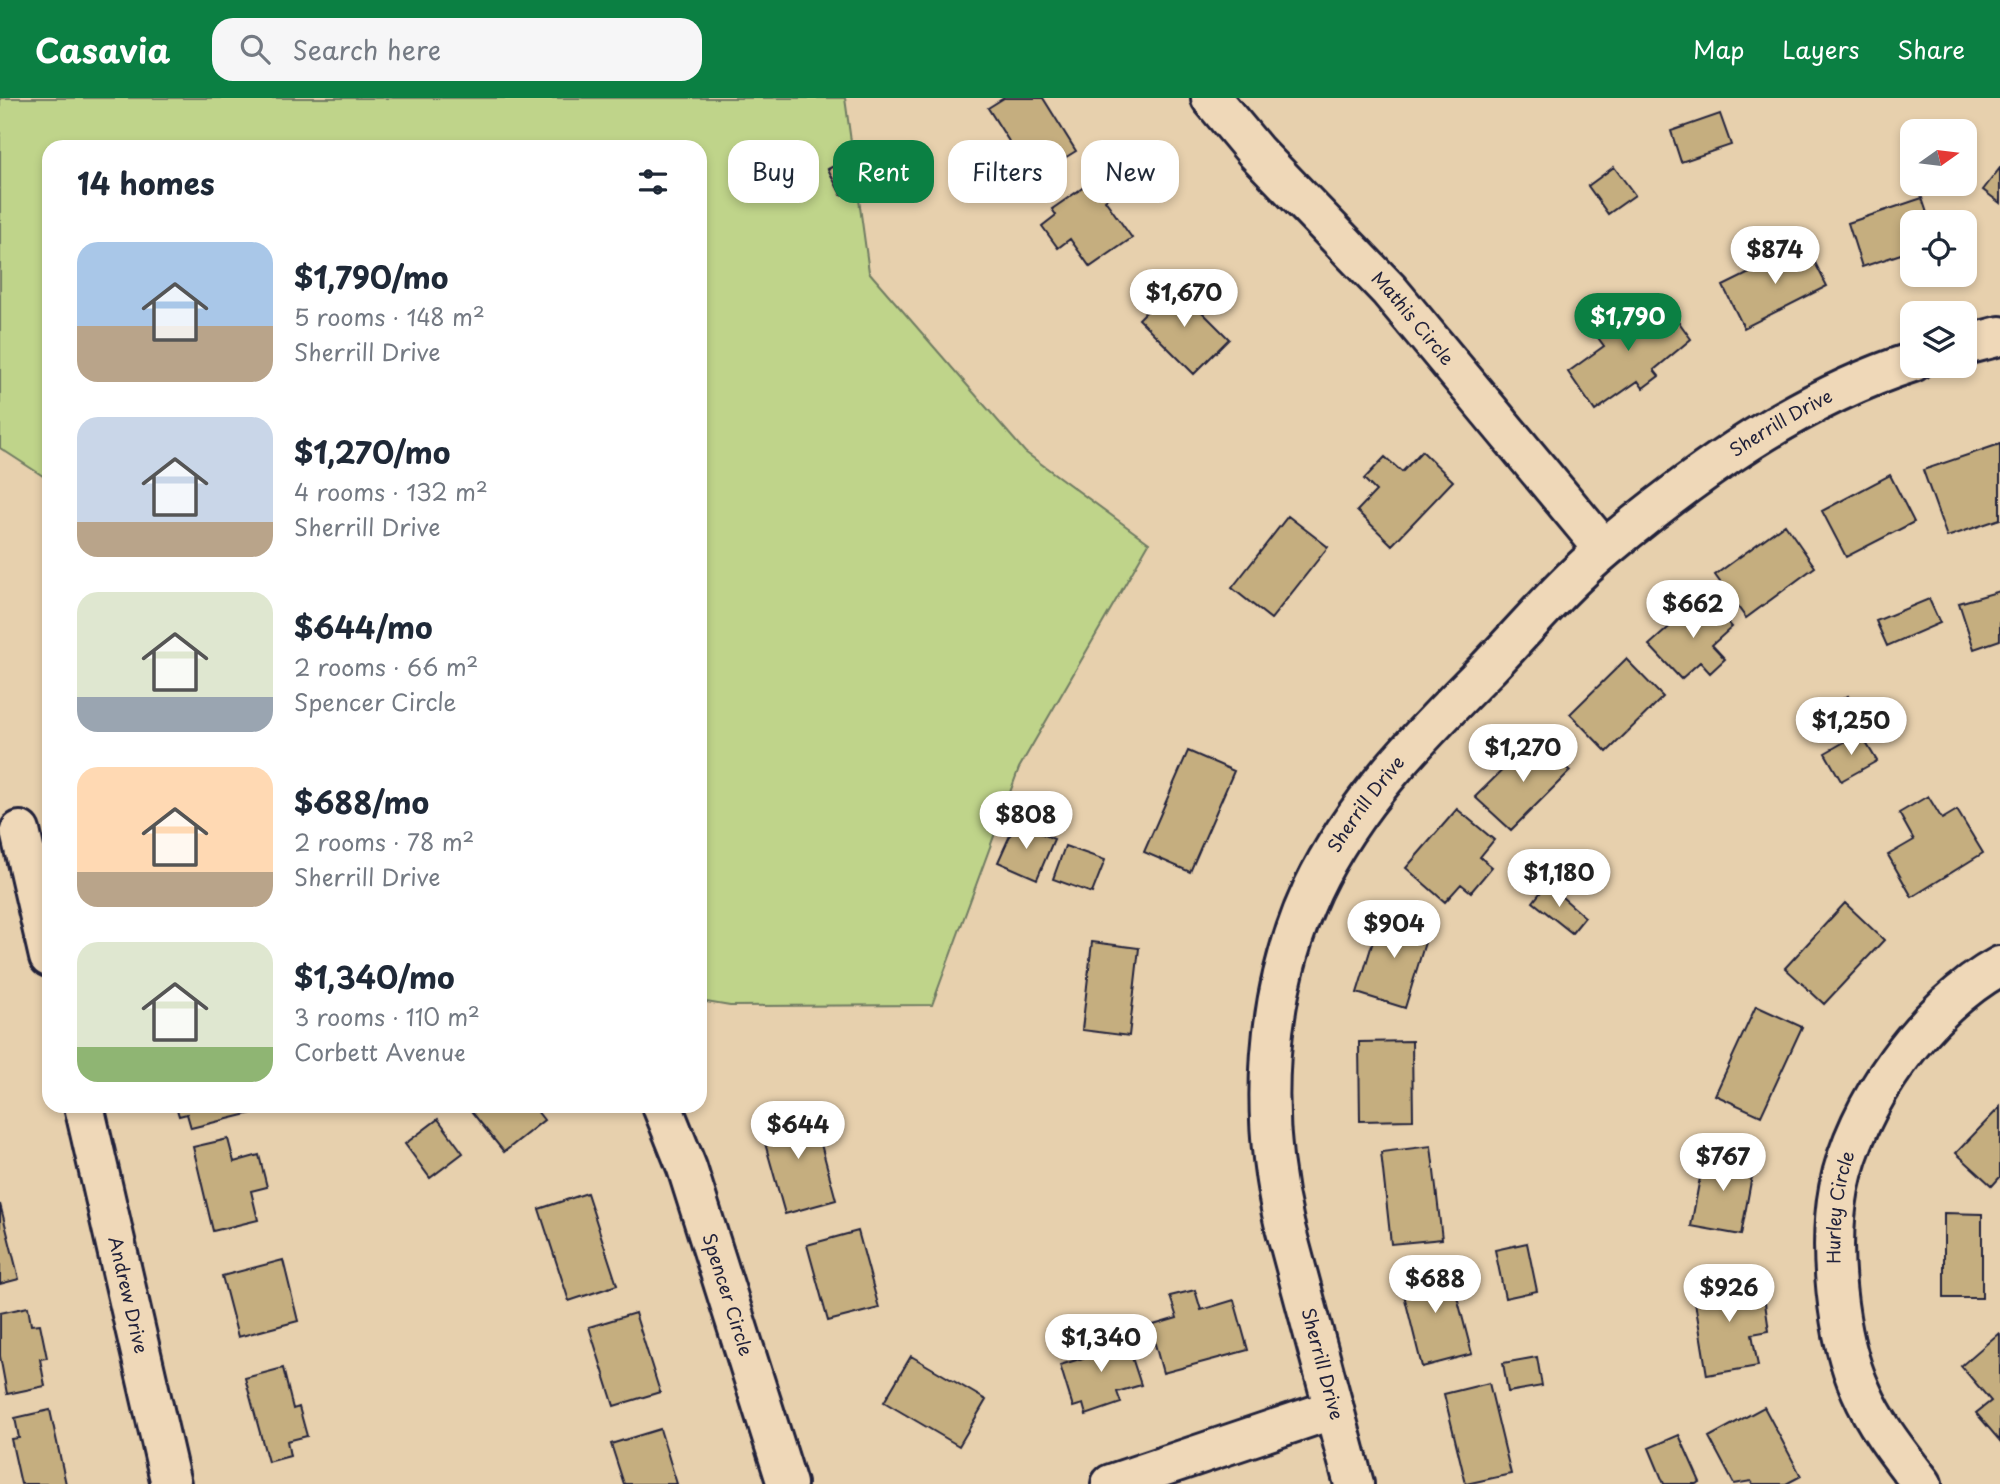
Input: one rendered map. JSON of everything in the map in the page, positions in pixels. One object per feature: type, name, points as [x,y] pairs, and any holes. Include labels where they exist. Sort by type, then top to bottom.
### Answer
[{"type":"street","name":"Mathis Circle","points":[[1211,98],[1256,152],[1399,301],[1604,549]]},
{"type":"street","points":[[1977,342],[2000,336]]},
{"type":"street","name":"Sherrill Drive","points":[[1354,1484],[1284,1227],[1276,1192],[1269,1127],[1271,1047],[1286,968],[1312,891],[1365,801],[1406,750],[1604,549],[1730,455],[1818,401],[1867,376],[1900,366]]},
{"type":"street","points":[[23,830],[42,923]]},
{"type":"street","name":"Hurley Circle","points":[[1922,1484],[1881,1430],[1860,1389],[1845,1337],[1837,1288],[1839,1188],[1852,1146],[1901,1057],[1928,1024],[1952,1001],[2000,966]]},
{"type":"street","name":"Andrew Drive","points":[[85,1113],[171,1484]]},
{"type":"street","name":"Spencer Circle","points":[[665,1113],[687,1168],[787,1484]]},
{"type":"street","points":[[1111,1484],[1334,1409]]},
{"type":"green space","points":[[0,98],[845,98],[851,140],[833,140],[833,203],[859,203],[869,272],[1025,452],[1149,543],[1019,768],[932,1005],[730,1006],[707,1002],[707,140],[42,140],[42,475],[0,448]]},
{"type":"building","points":[[1004,98],[1043,98],[1076,151],[1067,157],[1067,140],[1008,140],[988,108]]},
{"type":"building","points":[[1720,114],[1731,145],[1681,162],[1671,131]]},
{"type":"building","points":[[833,166],[833,179],[828,169]]},
{"type":"building","points":[[1614,167],[1635,195],[1608,214],[1588,186]]},
{"type":"building","points":[[2000,168],[2000,203],[1983,190]]},
{"type":"building","points":[[1081,189],[1081,203],[1107,203],[1132,238],[1090,267],[1070,239],[1058,248],[1042,226],[1056,215],[1052,209],[1061,203],[1067,203],[1067,199]]},
{"type":"building","points":[[1922,198],[1926,210],[1900,210],[1900,254],[1862,267],[1848,223]]},
{"type":"building","points":[[1806,245],[1827,286],[1744,328],[1723,286]]},
{"type":"building","points":[[1174,284],[1229,339],[1194,374],[1139,319]]},
{"type":"building","points":[[1663,300],[1691,339],[1654,370],[1659,376],[1643,388],[1638,381],[1595,411],[1568,372],[1604,346],[1588,324],[1615,306],[1630,328]]},
{"type":"building","points":[[2000,444],[2000,519],[1947,537],[1923,470]]},
{"type":"building","points":[[1422,451],[1453,481],[1392,545],[1357,511],[1376,491],[1364,479],[1385,457],[1402,472]]},
{"type":"building","points":[[1890,475],[1914,522],[1846,557],[1822,511]]},
{"type":"building","points":[[1288,516],[1328,547],[1271,619],[1232,588]]},
{"type":"building","points":[[1785,524],[1815,567],[1746,618],[1715,575]]},
{"type":"building","points":[[2000,591],[2000,640],[1974,649],[1959,603]]},
{"type":"building","points":[[1704,596],[1732,627],[1712,645],[1725,659],[1710,673],[1700,662],[1681,679],[1649,645]]},
{"type":"building","points":[[1929,599],[1940,623],[1887,646],[1876,621]]},
{"type":"building","points":[[1626,659],[1663,697],[1607,752],[1570,714]]},
{"type":"building","points":[[1848,696],[1855,711],[1831,724],[1823,710]]},
{"type":"building","points":[[1860,733],[1877,761],[1841,781],[1825,753]]},
{"type":"building","points":[[1536,737],[1570,771],[1511,830],[1475,797]]},
{"type":"building","points":[[1188,751],[1234,771],[1190,872],[1144,852]]},
{"type":"building","points":[[1928,796],[1942,819],[1957,810],[1983,853],[1912,897],[1888,855],[1914,840],[1899,813]]},
{"type":"building","points":[[1457,809],[1494,840],[1480,857],[1492,867],[1471,892],[1461,884],[1445,902],[1406,868]]},
{"type":"building","points":[[1016,822],[1054,839],[1037,879],[998,862]]},
{"type":"building","points":[[1065,846],[1105,860],[1092,893],[1053,879]]},
{"type":"building","points":[[1547,884],[1585,917],[1572,933],[1533,902]]},
{"type":"building","points":[[1845,903],[1884,940],[1824,1004],[1785,968]]},
{"type":"building","points":[[1382,912],[1430,926],[1405,1008],[1357,993]]},
{"type":"building","points":[[1092,942],[1139,948],[1129,1036],[1082,1030]]},
{"type":"building","points":[[1756,1006],[1802,1027],[1761,1116],[1715,1095]]},
{"type":"building","points":[[1412,1041],[1413,1120],[1360,1121],[1359,1042]]},
{"type":"building","points":[[811,1107],[836,1200],[785,1214],[759,1122]]},
{"type":"building","points":[[2000,1107],[2000,1177],[1992,1186],[1956,1153]]},
{"type":"building","points":[[178,1113],[252,1113],[191,1128],[187,1114],[179,1116]]},
{"type":"building","points":[[473,1113],[538,1113],[544,1120],[504,1152]]},
{"type":"building","points":[[438,1119],[463,1153],[430,1178],[405,1144]]},
{"type":"building","points":[[228,1139],[234,1162],[259,1155],[267,1187],[251,1191],[258,1220],[213,1231],[193,1147]]},
{"type":"building","points":[[1431,1146],[1442,1239],[1391,1244],[1381,1152]]},
{"type":"building","points":[[1705,1151],[1755,1160],[1741,1235],[1691,1226]]},
{"type":"building","points":[[587,1193],[617,1285],[569,1301],[539,1209]]},
{"type":"building","points":[[0,1204],[19,1279],[0,1284]]},
{"type":"building","points":[[1944,1213],[1982,1214],[1982,1298],[1944,1298]]},
{"type":"building","points":[[858,1231],[879,1308],[828,1321],[807,1245]]},
{"type":"building","points":[[1527,1243],[1537,1291],[1505,1298],[1495,1250]]},
{"type":"building","points":[[283,1260],[298,1321],[238,1337],[222,1276]]},
{"type":"building","points":[[1448,1262],[1472,1354],[1422,1367],[1399,1275]]},
{"type":"building","points":[[1742,1275],[1746,1298],[1764,1296],[1769,1331],[1752,1334],[1758,1366],[1707,1375],[1692,1284]]},
{"type":"building","points":[[1195,1290],[1201,1310],[1234,1300],[1248,1350],[1163,1373],[1150,1326],[1177,1318],[1170,1296]]},
{"type":"building","points":[[28,1307],[31,1325],[40,1324],[47,1358],[40,1359],[45,1386],[7,1394],[0,1356],[0,1313]]},
{"type":"building","points":[[635,1313],[660,1392],[614,1406],[589,1327]]},
{"type":"building","points":[[1124,1333],[1141,1385],[1117,1392],[1121,1403],[1086,1415],[1083,1404],[1073,1407],[1060,1365],[1083,1358],[1080,1347]]},
{"type":"building","points":[[1999,1333],[2000,1441],[1976,1413],[1991,1401],[1961,1366]]},
{"type":"building","points":[[911,1356],[986,1400],[959,1446],[884,1402]]},
{"type":"building","points":[[1537,1357],[1542,1386],[1508,1392],[1503,1363]]},
{"type":"building","points":[[283,1368],[293,1409],[299,1407],[307,1436],[287,1441],[290,1456],[268,1462],[245,1378]]},
{"type":"building","points":[[1489,1383],[1511,1474],[1466,1484],[1444,1394]]},
{"type":"building","points":[[1764,1407],[1801,1476],[1786,1484],[1753,1484],[1751,1481],[1734,1484],[1709,1437]]},
{"type":"building","points":[[50,1410],[66,1484],[21,1484],[11,1439],[19,1438],[15,1418]]},
{"type":"building","points":[[660,1429],[677,1484],[624,1484],[611,1444]]},
{"type":"building","points":[[1679,1435],[1700,1482],[1696,1484],[1664,1484],[1649,1448]]}]
